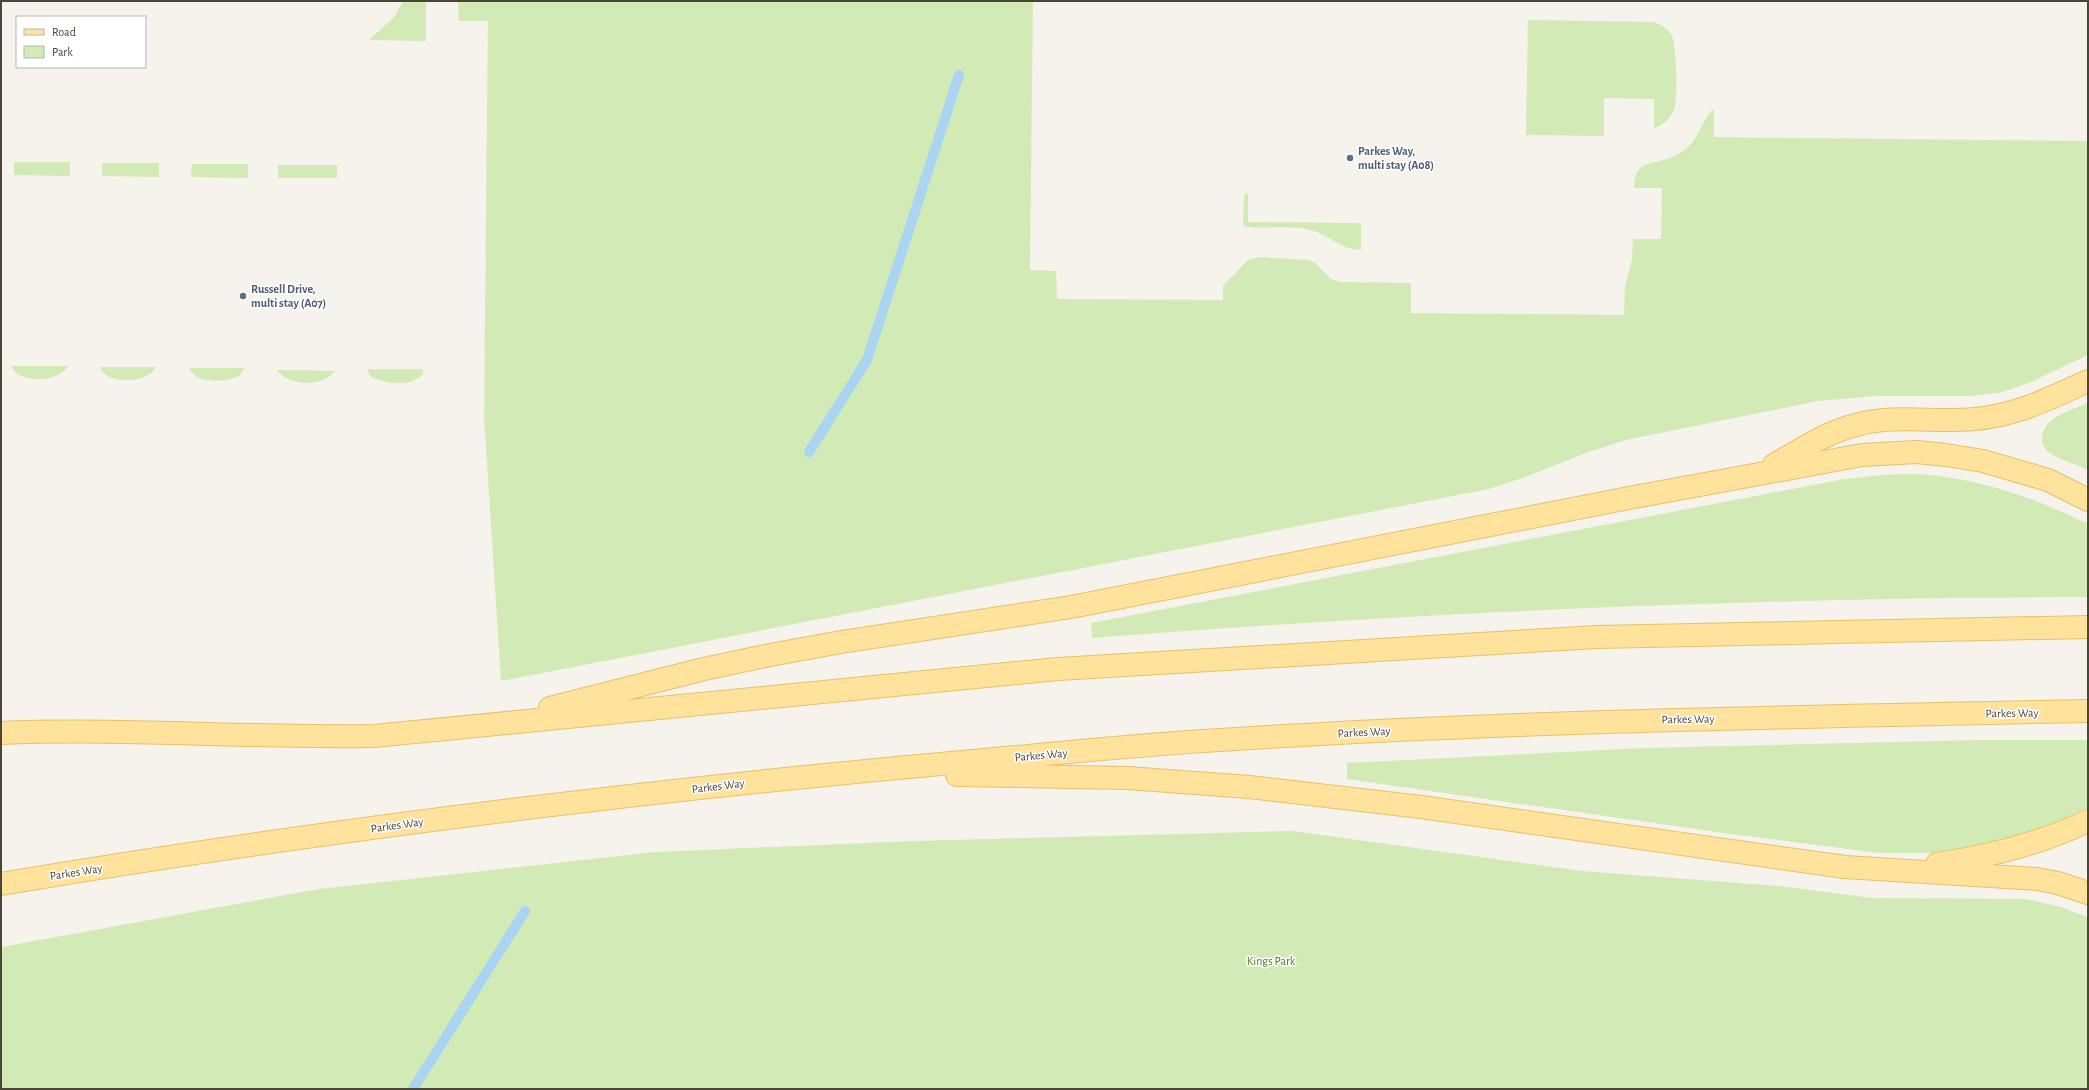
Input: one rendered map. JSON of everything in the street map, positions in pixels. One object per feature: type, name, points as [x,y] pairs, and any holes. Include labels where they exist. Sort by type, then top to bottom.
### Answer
[{"type":"main road","points":[[1756,475],[1828,435],[1856,424],[1891,420],[1957,420],[1989,418],[2016,412],[2048,400],[2088,381]]},
{"type":"main road","points":[[483,725],[704,669],[770,655],[841,642],[1071,607],[1621,499],[1862,455],[1904,452],[1946,454],[1983,461],[2016,469],[2048,480],[2088,500]]},
{"type":"main road","points":[[1,733],[118,731],[310,737],[374,736],[1058,669],[1597,637],[2088,627]]},
{"type":"main road","name":"Parkes Way","points":[[1,884],[103,867],[421,822],[769,780],[1201,741],[1594,721],[2088,711]]},
{"type":"main road","points":[[845,772],[1128,778],[1250,786],[1398,804],[1837,866],[1885,871],[2037,880],[2058,883],[2088,893]]},
{"type":"main road","points":[[1885,871],[1979,858],[2001,853],[2058,835],[2088,821]]},
{"type":"green space","points":[[403,1],[426,1],[426,41],[369,40],[394,17]]},
{"type":"green space","points":[[458,1],[1033,1],[1030,270],[1056,271],[1057,299],[1223,300],[1223,286],[1248,260],[1260,257],[1308,260],[1315,263],[1331,279],[1342,282],[1411,283],[1411,313],[1624,315],[1625,286],[1632,260],[1633,239],[1661,239],[1662,188],[1634,188],[1636,174],[1646,165],[1667,159],[1684,150],[1694,140],[1708,115],[1714,110],[1714,137],[2088,141],[2088,355],[2031,382],[2003,392],[1972,396],[1876,396],[1818,401],[1626,440],[1489,489],[501,681],[484,416],[488,21],[459,21]]},
{"type":"green space","points":[[1528,20],[1653,22],[1663,26],[1671,34],[1675,48],[1676,84],[1674,110],[1668,119],[1654,128],[1654,99],[1604,98],[1604,136],[1526,135]]},
{"type":"green space","points":[[14,162],[70,162],[70,176],[14,175]]},
{"type":"green space","points":[[102,163],[159,163],[159,177],[102,176]]},
{"type":"green space","points":[[192,164],[248,164],[248,178],[191,177]]},
{"type":"green space","points":[[278,165],[337,165],[337,178],[278,178]]},
{"type":"green space","points":[[1248,193],[1248,222],[1361,223],[1361,250],[1341,245],[1317,232],[1310,230],[1294,228],[1246,227],[1243,224],[1244,198],[1245,194]]},
{"type":"green space","points":[[11,366],[68,366],[63,372],[56,376],[39,379],[22,376],[15,372]]},
{"type":"green space","points":[[100,367],[156,367],[152,373],[145,377],[127,380],[110,377],[104,373]]},
{"type":"green space","points":[[189,368],[245,368],[239,376],[226,380],[212,381],[198,377]]},
{"type":"green space","points":[[367,369],[423,369],[423,374],[412,381],[405,383],[390,383],[370,376]]},
{"type":"green space","points":[[277,370],[335,371],[323,380],[306,383],[289,380],[282,376]]},
{"type":"green space","points":[[2088,403],[2088,470],[2051,454],[2045,448],[2042,439],[2043,431],[2052,420],[2059,415]]},
{"type":"green space","points":[[1915,474],[1960,479],[2004,490],[2046,505],[2088,524],[2088,597],[1839,600],[1590,608],[1341,621],[1092,638],[1091,623],[1839,480],[1880,475]]},
{"type":"green space","points":[[1980,740],[2088,740],[2088,808],[2063,820],[2025,834],[1966,850],[1935,853],[1879,853],[1731,834],[1347,779],[1347,763],[1644,748]]},
{"type":"green space","name":"Kings Park","points":[[1293,831],[1582,871],[1779,886],[1872,898],[2026,899],[2058,906],[2088,917],[2088,1089],[1,1089],[1,947],[319,889],[655,852],[913,841]]},
{"type":"waterway","points":[[809,452],[867,360],[959,75]]},
{"type":"waterway","points":[[413,1089],[525,911]]},
{"type":"place","name":"Parkes Way, multi stay (A08)","points":[[1350,158]]},
{"type":"place","name":"Russell Drive, multi stay (A07)","points":[[243,296]]}]
